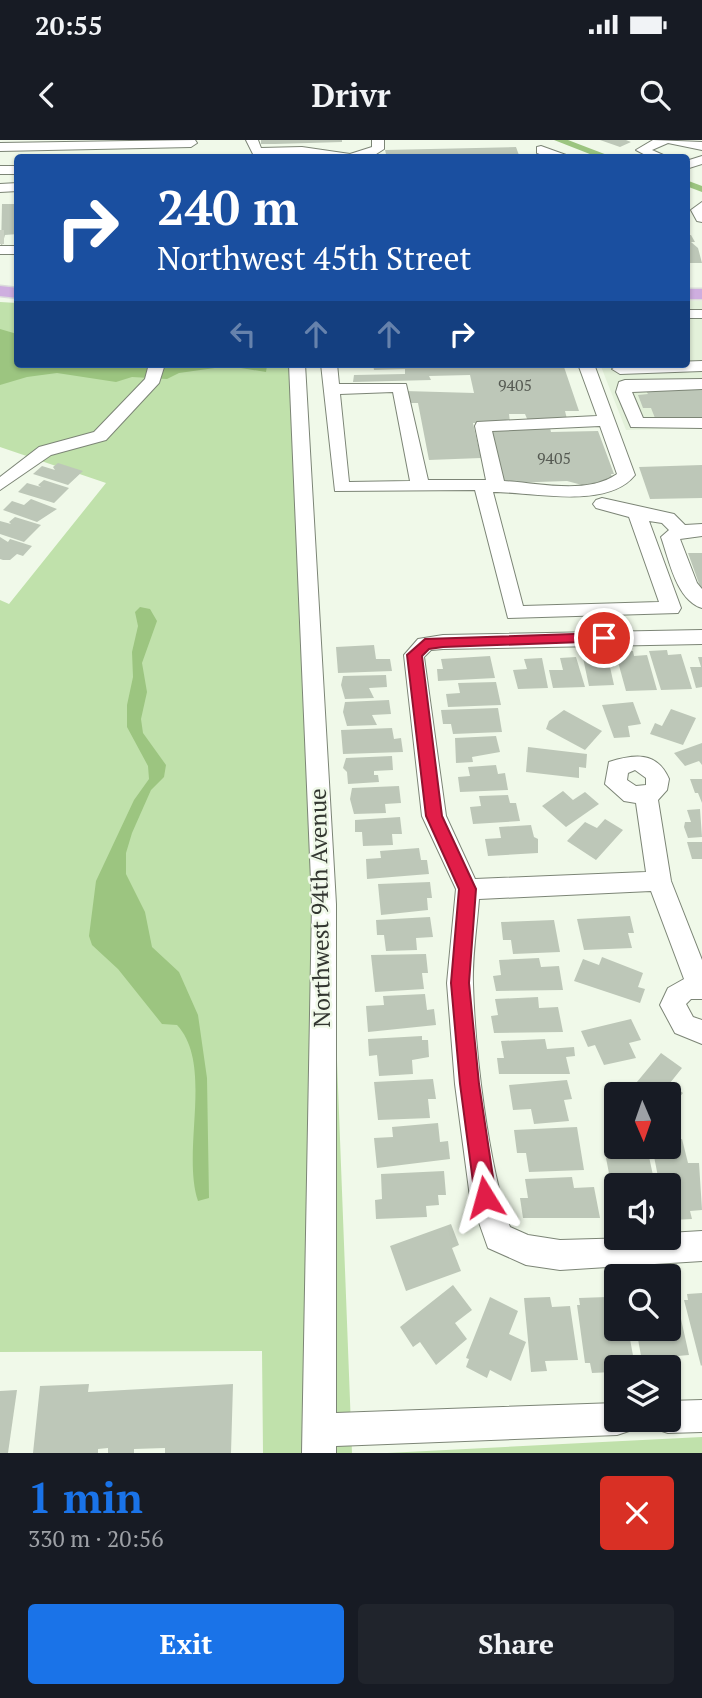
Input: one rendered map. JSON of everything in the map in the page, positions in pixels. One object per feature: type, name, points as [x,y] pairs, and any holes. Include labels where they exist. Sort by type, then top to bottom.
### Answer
[{"type":"street","points":[[252,140],[253,147],[257,150],[299,154]]},
{"type":"street","points":[[664,154],[642,150],[669,140],[695,145]]},
{"type":"street","points":[[0,148],[68,148],[191,141]]},
{"type":"street","points":[[363,141],[378,141],[377,150],[367,154]]},
{"type":"street","points":[[672,154],[695,145]]},
{"type":"street","points":[[541,150],[552,154]]},
{"type":"street","points":[[702,206],[698,210],[702,218]]},
{"type":"street","name":"Northwest 94th Avenue","points":[[297,368],[324,904],[318,1442]]},
{"type":"street","points":[[329,368],[341,488],[420,485],[590,491],[611,486],[626,475],[588,368]]},
{"type":"street","points":[[621,368],[624,392],[636,423],[702,423]]},
{"type":"street","points":[[1,486],[45,451],[100,436],[155,372]]},
{"type":"street","points":[[625,385],[702,383]]},
{"type":"street","points":[[331,389],[400,387],[420,485]]},
{"type":"street","points":[[608,421],[483,426],[489,486],[515,613],[671,608],[638,513]]},
{"type":"street","points":[[615,441],[662,439]]},
{"type":"street","points":[[602,504],[668,518],[680,531]]},
{"type":"street","points":[[702,530],[680,531],[670,537],[688,586],[702,601]]},
{"type":"street","points":[[702,637],[443,642],[425,644],[416,651],[414,660],[434,816],[468,889],[460,983],[468,1072],[485,1197],[499,1237],[526,1250],[561,1255],[702,1246]]},
{"type":"street","points":[[646,796],[659,881],[701,988],[678,993],[673,1005],[684,1025],[702,1032]]},
{"type":"street","points":[[468,889],[659,881]]},
{"type":"street","points":[[681,1417],[702,1416]]},
{"type":"street","points":[[318,1442],[604,1420]]},
{"type":"shaded area","points":[[690,301],[702,301],[702,428],[626,430],[602,368],[690,368]]},
{"type":"shaded area","points":[[0,302],[14,303],[14,368],[303,368],[321,642],[352,1453],[263,1453],[262,1351],[0,1352],[0,600],[9,604],[106,483],[0,447]]},
{"type":"shaded area","points":[[0,329],[14,333],[14,368],[215,368],[179,373],[167,379],[132,377],[116,382],[57,373],[27,377],[0,385]]},
{"type":"shaded area","points":[[241,368],[267,368],[266,372]]},
{"type":"shaded area","points":[[140,607],[150,609],[157,621],[142,663],[147,692],[141,719],[143,733],[166,765],[164,777],[151,790],[132,833],[126,853],[126,874],[145,912],[152,947],[179,972],[198,1015],[207,1078],[209,1198],[198,1201],[193,1158],[194,1062],[188,1042],[177,1025],[162,1024],[118,969],[92,945],[89,936],[96,881],[134,800],[149,779],[148,766],[127,727],[127,705],[133,677],[132,652],[138,626],[135,612]]},
{"type":"shaded area","points":[[702,1437],[702,1453],[387,1453]]},
{"type":"building","points":[[261,140],[342,140],[342,142],[261,144]]},
{"type":"building","points":[[600,140],[626,140],[631,142],[620,147]]},
{"type":"building","points":[[516,147],[519,154],[386,154],[385,150]]},
{"type":"building","points":[[2,204],[14,204],[14,234],[5,235],[1,249]]},
{"type":"building","points":[[690,235],[695,242],[691,242],[698,248],[702,263],[690,263]]},
{"type":"building","points":[[374,368],[564,368],[579,411],[565,411],[567,419],[528,421],[525,414],[509,414],[510,423],[473,423],[481,458],[429,460],[418,403],[407,403],[405,391],[474,393],[470,375],[429,376],[431,380],[353,382],[354,375],[405,374],[405,369]]},
{"type":"building","points":[[702,389],[702,417],[655,418],[651,408],[643,408],[638,395],[648,394],[646,391]]},
{"type":"building","points":[[550,428],[551,432],[598,431],[614,474],[611,474],[613,480],[582,485],[567,481],[505,483],[491,430]]},
{"type":"building","points":[[58,463],[83,471],[68,485],[33,474],[42,466],[55,470],[53,467]]},
{"type":"building","points":[[702,465],[702,498],[650,499],[639,467]]},
{"type":"building","points":[[44,480],[69,488],[54,503],[18,492],[27,483],[41,487],[38,485]]},
{"type":"building","points":[[31,499],[57,509],[37,522],[3,510],[12,501],[24,505]]},
{"type":"building","points":[[15,517],[41,525],[24,542],[0,534],[0,521],[11,524],[9,522]]},
{"type":"building","points":[[0,537],[8,542],[10,539],[32,546],[23,556],[17,554],[10,560],[3,560],[0,559]]},
{"type":"building","points":[[688,553],[702,553],[702,592]]},
{"type":"building","points":[[374,645],[376,659],[390,659],[392,671],[338,673],[336,647]]},
{"type":"building","points":[[667,650],[668,655],[681,654],[692,689],[661,690],[649,651]]},
{"type":"building","points":[[615,651],[633,651],[634,656],[647,655],[657,690],[626,691]]},
{"type":"building","points":[[490,656],[495,678],[438,681],[437,669],[443,669],[441,659]]},
{"type":"building","points":[[576,657],[585,687],[553,688],[549,670],[563,670],[560,658]]},
{"type":"building","points":[[612,657],[614,667],[610,667],[614,685],[589,686],[583,658]]},
{"type":"building","points":[[698,657],[702,657],[702,687],[696,688],[690,667],[701,667]]},
{"type":"building","points":[[542,658],[548,688],[518,689],[513,670],[527,669],[524,659]]},
{"type":"building","points":[[386,675],[387,687],[369,688],[374,698],[345,699],[341,685],[343,676]]},
{"type":"building","points":[[496,682],[501,705],[448,707],[446,694],[460,693],[458,683]]},
{"type":"building","points":[[389,700],[391,714],[372,715],[377,725],[347,726],[343,712],[345,702]]},
{"type":"building","points":[[633,702],[641,724],[628,726],[630,737],[614,738],[602,705]]},
{"type":"building","points":[[498,708],[502,732],[453,734],[451,724],[443,724],[441,710]]},
{"type":"building","points":[[671,709],[696,718],[683,745],[650,734],[655,723],[662,726]]},
{"type":"building","points":[[564,710],[602,731],[585,750],[546,729],[549,721]]},
{"type":"building","points":[[392,728],[394,739],[401,738],[403,752],[343,754],[341,730]]},
{"type":"building","points":[[496,736],[500,752],[472,757],[473,762],[456,763],[455,738]]},
{"type":"building","points":[[702,743],[702,765],[699,761],[685,766],[674,753]]},
{"type":"building","points":[[528,747],[587,754],[586,768],[579,767],[579,778],[526,772]]},
{"type":"building","points":[[392,756],[393,770],[374,771],[379,782],[348,784],[347,772],[343,768],[346,758]]},
{"type":"building","points":[[496,765],[498,774],[505,773],[508,790],[460,792],[458,777],[470,776],[468,767]]},
{"type":"building","points":[[690,779],[702,779],[702,803],[698,793],[695,793]]},
{"type":"building","points":[[399,786],[401,803],[385,804],[386,813],[354,814],[350,799],[352,788]]},
{"type":"building","points":[[563,791],[573,800],[585,792],[599,804],[566,827],[542,806]]},
{"type":"building","points":[[508,795],[510,803],[516,803],[520,821],[473,824],[470,807],[481,806],[479,796]]},
{"type":"building","points":[[700,809],[702,837],[688,838],[684,827],[685,822],[691,822],[687,810]]},
{"type":"building","points":[[400,817],[402,834],[392,834],[393,845],[363,846],[362,832],[355,832],[355,820]]},
{"type":"building","points":[[605,819],[623,830],[596,860],[567,841],[585,822],[597,828]]},
{"type":"building","points":[[531,825],[534,837],[538,839],[538,853],[488,856],[485,839],[501,838],[499,827]]},
{"type":"building","points":[[687,842],[702,842],[702,859],[692,859]]},
{"type":"building","points":[[419,848],[421,860],[427,860],[429,874],[367,879],[366,859],[381,858],[380,851]]},
{"type":"building","points":[[430,882],[432,898],[427,898],[428,910],[381,915],[378,884]]},
{"type":"building","points":[[630,916],[634,933],[628,933],[632,948],[584,950],[577,919]]},
{"type":"building","points":[[430,917],[433,937],[416,938],[417,950],[386,951],[384,935],[377,935],[376,920]]},
{"type":"building","points":[[554,920],[560,952],[513,954],[511,940],[503,940],[501,922]]},
{"type":"building","points":[[426,954],[428,973],[422,973],[424,989],[375,992],[371,955]]},
{"type":"building","points":[[602,957],[643,973],[638,987],[645,989],[640,1003],[574,981],[583,959],[599,965]]},
{"type":"building","points":[[539,958],[541,967],[559,966],[563,990],[496,991],[493,976],[501,975],[499,960]]},
{"type":"building","points":[[425,994],[427,1010],[434,1009],[436,1025],[368,1032],[366,1006],[384,1005],[383,996]]},
{"type":"building","points":[[538,997],[539,1008],[558,1007],[563,1032],[494,1033],[491,1016],[498,1015],[495,999]]},
{"type":"building","points":[[631,1019],[641,1040],[629,1043],[636,1058],[604,1065],[595,1045],[588,1047],[581,1031]]},
{"type":"building","points":[[422,1036],[422,1040],[428,1040],[429,1057],[412,1060],[413,1074],[379,1076],[377,1055],[369,1056],[368,1039]]},
{"type":"building","points":[[545,1039],[547,1049],[574,1047],[575,1056],[566,1057],[570,1074],[499,1074],[497,1058],[504,1058],[501,1041]]},
{"type":"building","points":[[661,1053],[682,1068],[671,1082],[637,1082]]},
{"type":"building","points":[[433,1079],[436,1099],[428,1099],[430,1118],[378,1120],[374,1082]]},
{"type":"building","points":[[567,1080],[572,1099],[564,1100],[569,1121],[534,1124],[531,1109],[513,1110],[509,1085]]},
{"type":"building","points":[[438,1123],[440,1142],[448,1141],[450,1159],[377,1168],[374,1138],[393,1137],[392,1127]]},
{"type":"building","points":[[577,1127],[584,1170],[529,1172],[526,1153],[517,1153],[514,1130]]},
{"type":"building","points":[[681,1139],[688,1163],[699,1163],[702,1210],[690,1211],[692,1219],[681,1220],[681,1173],[657,1173],[655,1159],[681,1159]]},
{"type":"building","points":[[606,1159],[650,1159],[652,1173],[609,1173]]},
{"type":"building","points":[[444,1171],[446,1195],[438,1195],[439,1205],[426,1206],[427,1217],[376,1219],[375,1200],[382,1199],[381,1174]]},
{"type":"building","points":[[572,1177],[574,1188],[594,1187],[600,1218],[523,1218],[520,1198],[528,1198],[525,1179]]},
{"type":"building","points":[[451,1224],[459,1245],[452,1248],[461,1271],[406,1291],[390,1246]]},
{"type":"building","points":[[453,1285],[472,1310],[455,1323],[467,1339],[436,1365],[420,1342],[413,1347],[400,1327]]},
{"type":"building","points":[[702,1293],[701,1366],[684,1300],[688,1300],[687,1294]]},
{"type":"building","points":[[490,1297],[518,1311],[509,1334],[526,1342],[511,1381],[490,1370],[487,1378],[466,1367],[469,1359],[466,1358]]},
{"type":"building","points":[[550,1297],[552,1307],[570,1306],[578,1360],[545,1361],[547,1371],[531,1372],[524,1298]]},
{"type":"building","points":[[604,1297],[604,1341],[630,1341],[633,1355],[604,1355],[604,1372],[592,1373],[590,1363],[585,1363],[577,1305],[580,1305],[579,1298]]},
{"type":"building","points":[[681,1319],[689,1355],[641,1355],[638,1341],[681,1341]]},
{"type":"building","points":[[89,1384],[88,1392],[233,1384],[231,1453],[165,1453],[165,1448],[134,1449],[134,1453],[108,1453],[108,1448],[98,1449],[98,1453],[33,1453],[40,1386]]},
{"type":"building","points":[[17,1390],[8,1453],[0,1453],[0,1391]]},
{"type":"waterway","points":[[559,140],[599,154]]},
{"type":"waterway","points":[[690,184],[702,189]]},
{"type":"route","points":[[485,1197],[469,1084],[460,983],[468,889],[434,816],[414,655],[419,647],[425,644],[443,642],[604,638]]}]
